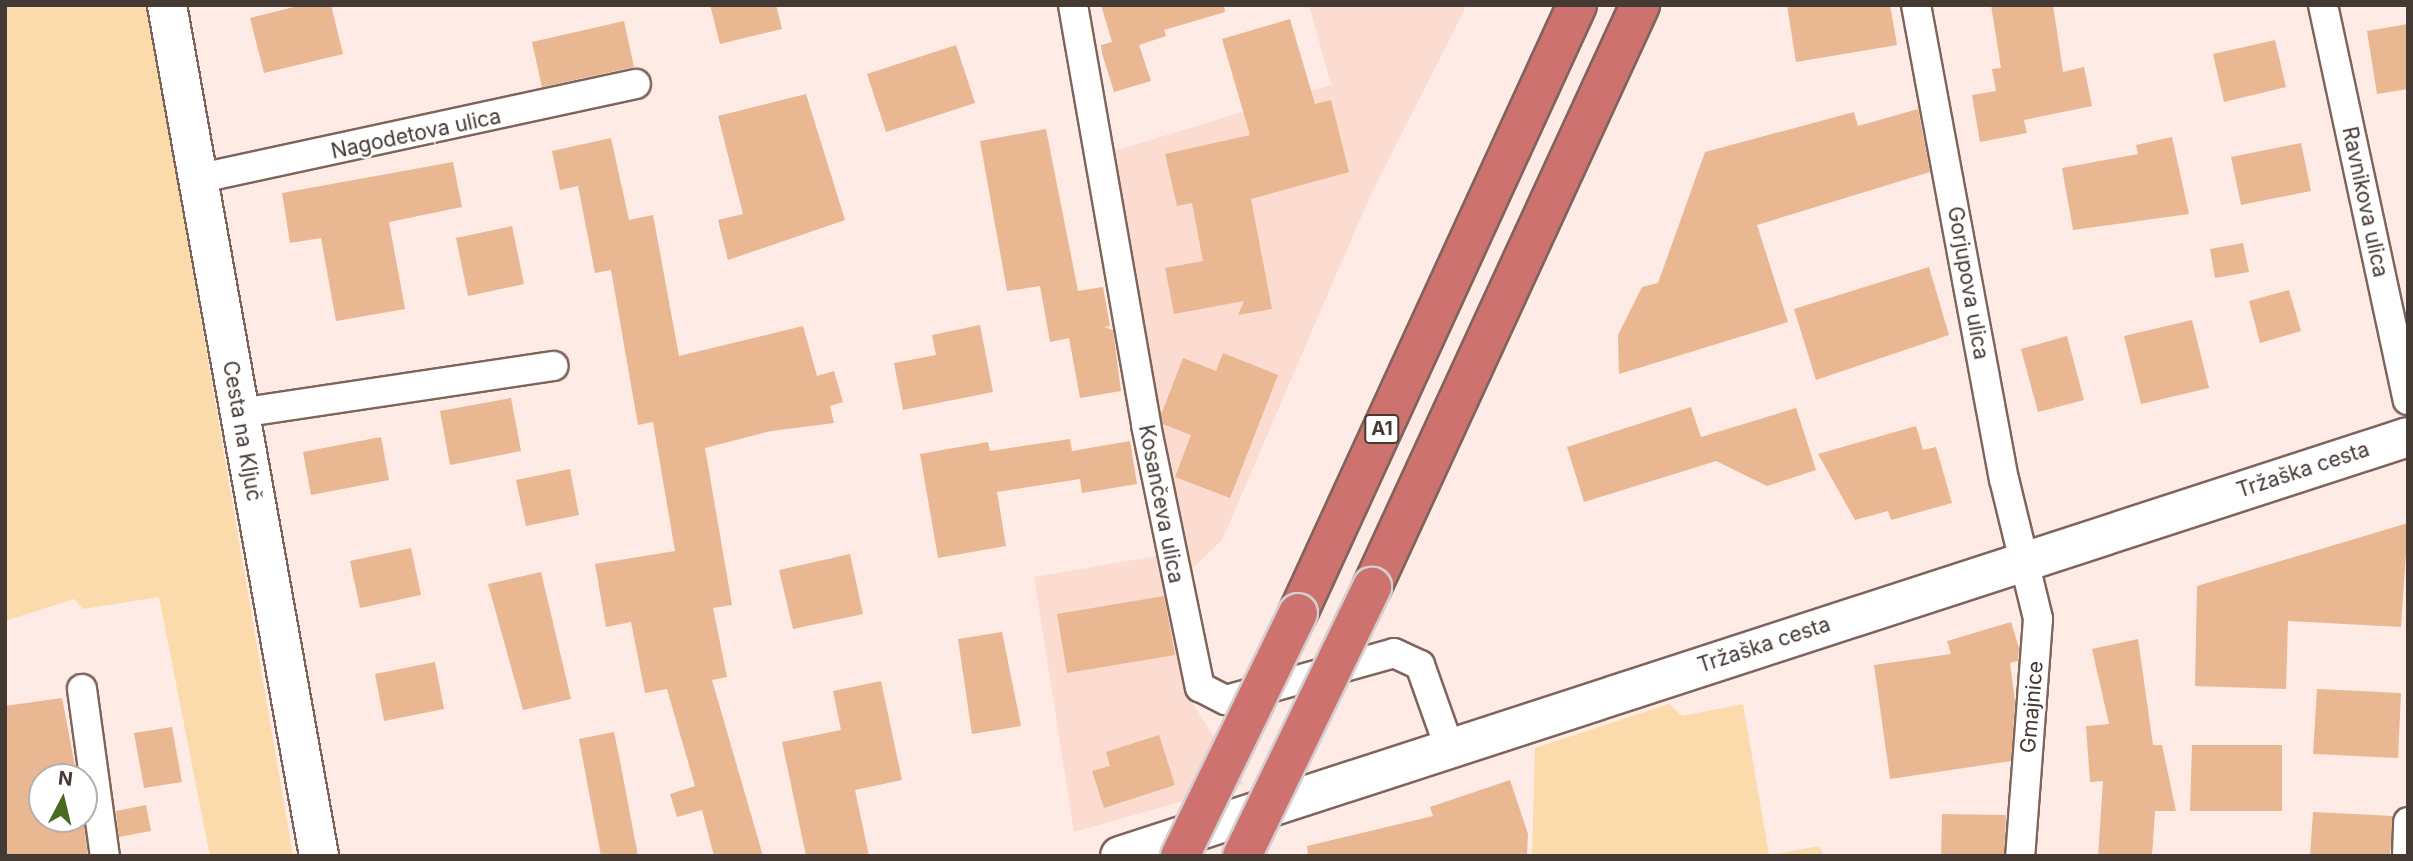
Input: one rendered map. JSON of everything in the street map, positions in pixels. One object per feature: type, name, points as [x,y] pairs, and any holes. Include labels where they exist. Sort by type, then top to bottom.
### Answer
[{"type":"highway","name":"A1","points":[[1180,856],[1298,613],[1577,5]]},
{"type":"highway","points":[[1242,856],[1372,587],[1640,5]]},
{"type":"main road","name":"Cesta na Ključ","points":[[167,5],[195,179],[319,856]]},
{"type":"main road","name":"Tržaška cesta","points":[[1120,856],[2408,437]]},
{"type":"street","name":"Kosančeva ulica","points":[[1073,5],[1146,425],[1200,687],[1226,700],[1394,653],[1420,665],[1449,747]]},
{"type":"street","name":"Gorjupova ulica","points":[[1916,5],[2021,561]]},
{"type":"street","name":"Ravnikova ulica","points":[[2323,5],[2408,400]]},
{"type":"street","name":"Nagodetova ulica","points":[[195,179],[636,84]]},
{"type":"street","points":[[239,413],[554,366]]},
{"type":"street","name":"Gmajnice","points":[[2020,856],[2039,619],[2021,561]]},
{"type":"street","points":[[82,689],[105,856]]},
{"type":"street","points":[[2406,856],[2408,822]]},
{"type":"shaded area","points":[[5,5],[147,5],[293,856],[210,856],[159,597],[83,609],[74,599],[5,621]]},
{"type":"shaded area","points":[[1309,5],[1467,5],[1371,194],[1222,540],[1182,579],[1111,152],[1331,85]]},
{"type":"shaded area","points":[[1157,556],[1184,690],[1244,784],[1074,832],[1034,577]]},
{"type":"shaded area","points":[[1669,704],[1682,716],[1743,704],[1769,855],[1819,846],[1824,856],[1532,856],[1535,748]]},
{"type":"building","points":[[302,5],[331,5],[343,54],[264,73],[250,18]]},
{"type":"building","points":[[710,5],[776,5],[782,29],[720,44]]},
{"type":"building","points":[[1101,5],[1224,5],[1225,12],[1164,30],[1166,36],[1139,45],[1151,81],[1114,92],[1102,53],[1101,45],[1112,42]]},
{"type":"building","points":[[1787,5],[1890,5],[1897,45],[1796,62]]},
{"type":"building","points":[[1991,5],[2053,5],[2063,72],[2084,67],[2092,106],[2024,120],[2027,133],[1980,142],[1972,95],[1996,91],[1992,69],[2001,68]]},
{"type":"building","points":[[1290,19],[1315,104],[1331,100],[1349,172],[1251,199],[1272,309],[1238,315],[1244,301],[1174,314],[1165,268],[1203,261],[1192,203],[1177,206],[1165,154],[1250,135],[1222,39]]},
{"type":"building","points":[[624,21],[634,67],[542,87],[532,42]]},
{"type":"building","points":[[2408,24],[2408,89],[2377,94],[2367,31]]},
{"type":"building","points":[[2275,40],[2286,87],[2224,102],[2213,54]]},
{"type":"building","points":[[956,45],[975,103],[886,132],[867,74]]},
{"type":"building","points":[[806,94],[845,220],[728,260],[718,220],[743,214],[718,116]]},
{"type":"building","points":[[1918,109],[1930,172],[1757,225],[1788,322],[1619,374],[1618,335],[1642,287],[1658,283],[1705,152],[1854,112],[1858,126]]},
{"type":"building","points":[[1046,129],[1078,291],[1103,287],[1110,326],[1104,327],[1113,330],[1121,391],[1080,398],[1069,338],[1050,342],[1040,286],[1007,291],[980,141]]},
{"type":"building","points":[[2172,137],[2189,214],[2073,230],[2062,168],[2138,154],[2136,145]]},
{"type":"building","points":[[611,138],[629,220],[653,215],[679,356],[803,326],[817,376],[834,371],[843,402],[830,406],[834,423],[771,431],[705,448],[732,605],[713,608],[727,677],[712,680],[763,856],[714,856],[702,810],[677,817],[670,794],[695,786],[667,689],[645,693],[631,622],[606,627],[595,564],[675,551],[653,422],[638,425],[611,270],[595,273],[578,186],[560,190],[552,151]]},
{"type":"building","points":[[2301,143],[2311,191],[2241,205],[2231,157]]},
{"type":"building","points":[[453,162],[462,207],[389,222],[405,309],[336,321],[321,238],[290,243],[282,193]]},
{"type":"building","points":[[512,226],[524,284],[468,296],[456,238]]},
{"type":"building","points":[[2243,243],[2249,272],[2215,278],[2210,249]]},
{"type":"building","points":[[1929,267],[1949,335],[1816,380],[1794,309]]},
{"type":"building","points":[[2289,290],[2301,331],[2260,343],[2249,301]]},
{"type":"building","points":[[2192,320],[2209,388],[2141,404],[2124,336]]},
{"type":"building","points":[[980,325],[993,392],[903,410],[894,363],[936,355],[932,335]]},
{"type":"building","points":[[2067,336],[2084,400],[2038,412],[2021,349]]},
{"type":"building","points":[[1223,353],[1278,375],[1230,498],[1175,477],[1191,435],[1163,424],[1161,415],[1183,358],[1216,371]]},
{"type":"building","points":[[511,398],[521,451],[450,465],[440,411]]},
{"type":"building","points":[[1691,407],[1701,437],[1796,408],[1816,470],[1767,486],[1716,461],[1584,502],[1567,447]]},
{"type":"building","points":[[1916,426],[1923,450],[1936,447],[1952,503],[1891,520],[1888,511],[1855,520],[1818,454]]},
{"type":"building","points":[[381,437],[389,480],[311,495],[303,452]]},
{"type":"building","points":[[1070,439],[1072,451],[1130,441],[1137,484],[1082,493],[1080,479],[997,492],[1006,546],[938,558],[920,454],[988,442],[990,451]]},
{"type":"building","points":[[570,469],[579,515],[526,526],[516,480]]},
{"type":"building","points":[[2408,523],[2401,627],[2288,621],[2286,689],[2195,686],[2197,586]]},
{"type":"building","points":[[411,548],[421,595],[360,608],[350,561]]},
{"type":"building","points":[[850,554],[863,614],[793,629],[779,570]]},
{"type":"building","points":[[541,572],[571,699],[523,710],[488,584]]},
{"type":"building","points":[[1164,596],[1175,655],[1067,673],[1057,614]]},
{"type":"building","points":[[2011,622],[2019,648],[2018,661],[2010,663],[2015,701],[2011,761],[1890,779],[1874,665],[1951,654],[1947,641]]},
{"type":"building","points":[[1002,632],[1021,726],[972,734],[958,639]]},
{"type":"building","points":[[2138,639],[2153,745],[2162,745],[2176,811],[2155,811],[2152,856],[2098,856],[2103,781],[2090,782],[2086,726],[2109,724],[2092,649]]},
{"type":"building","points":[[435,662],[444,709],[384,721],[375,674]]},
{"type":"building","points":[[881,681],[902,780],[855,790],[869,856],[806,856],[782,742],[841,730],[833,691]]},
{"type":"building","points":[[2317,689],[2401,693],[2398,758],[2313,754]]},
{"type":"building","points":[[62,698],[74,763],[28,763],[28,833],[85,833],[88,856],[5,856],[5,706]]},
{"type":"building","points":[[172,727],[182,782],[144,788],[134,733]]},
{"type":"building","points":[[614,732],[638,856],[601,856],[579,739]]},
{"type":"building","points":[[1159,735],[1175,785],[1104,808],[1092,771],[1110,766],[1106,752]]},
{"type":"building","points":[[2192,745],[2282,745],[2282,811],[2190,811]]},
{"type":"building","points":[[1510,780],[1528,834],[1527,856],[1308,856],[1307,846],[1433,816],[1430,807]]},
{"type":"building","points":[[146,805],[151,831],[119,837],[116,811]]},
{"type":"building","points":[[2313,812],[2393,816],[2390,856],[2310,856]]},
{"type":"building","points":[[1942,814],[2006,815],[2004,856],[1941,856]]}]
